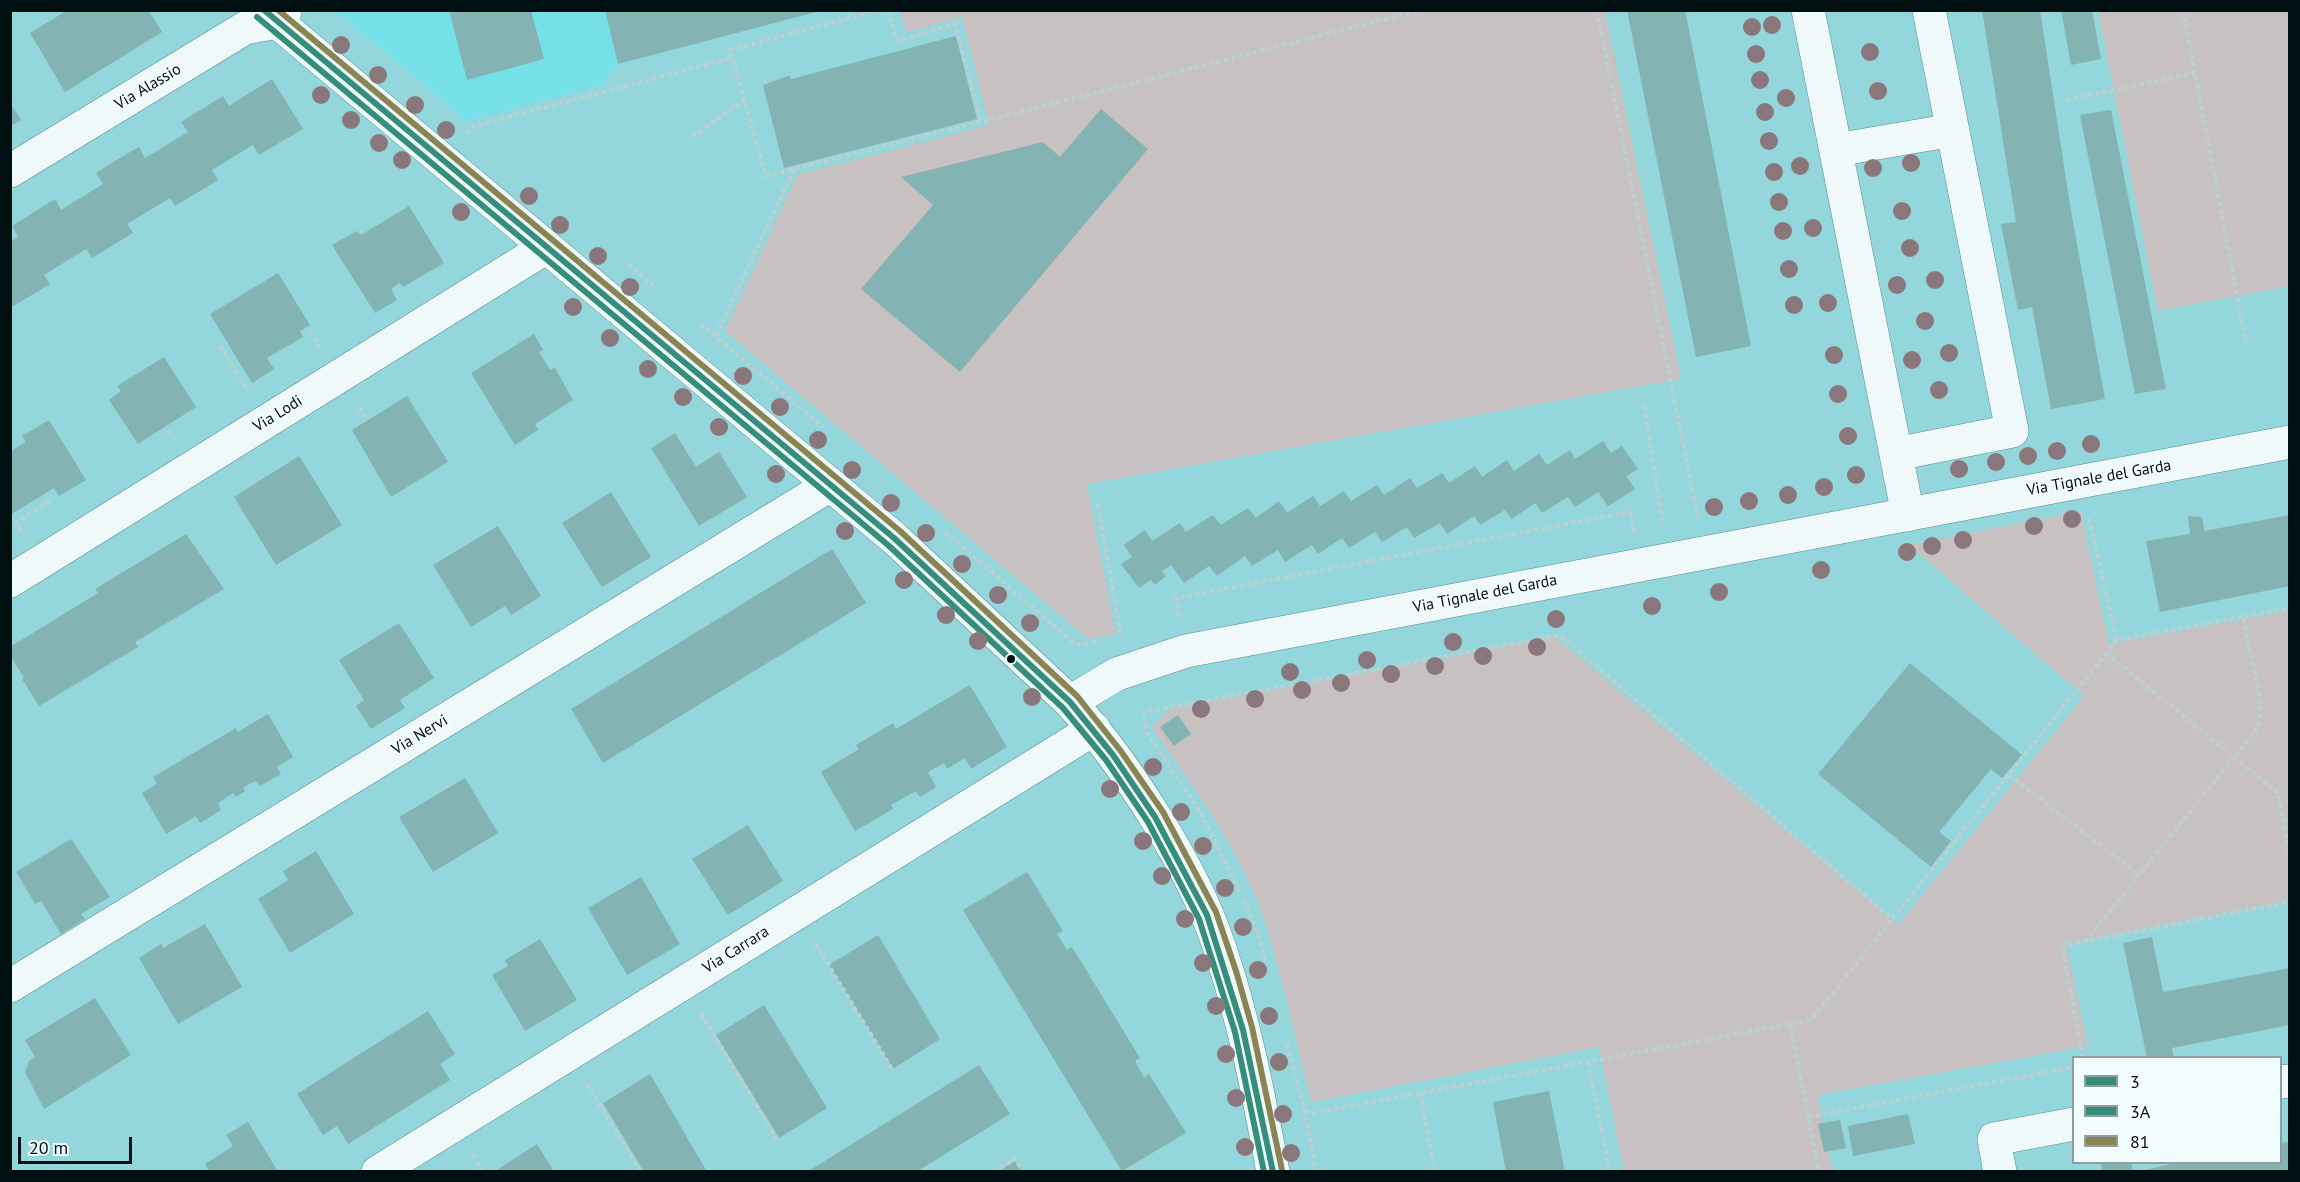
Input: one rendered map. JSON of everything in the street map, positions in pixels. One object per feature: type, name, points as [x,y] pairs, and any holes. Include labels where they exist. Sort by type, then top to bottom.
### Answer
[{"type":"street","points":[[1808,10],[1908,515]]},
{"type":"street","points":[[1896,454],[2012,431],[1929,10]]},
{"type":"street","points":[[276,14],[545,248],[894,538],[1070,702],[1094,729],[1159,824],[1190,879],[1219,943],[1240,1014],[1273,1172]]},
{"type":"street","name":"Via Alassio","points":[[10,171],[245,28],[276,14]]},
{"type":"street","points":[[1836,150],[1953,130]]},
{"type":"street","name":"Via Lodi","points":[[10,581],[545,248]]},
{"type":"street","name":"Via Tignale del Garda","points":[[1070,702],[1117,674],[1186,651],[2289,442]]},
{"type":"street","name":"Via Nervi","points":[[10,986],[830,484]]},
{"type":"street","name":"Via Carrara","points":[[378,1172],[1094,729]]},
{"type":"street","points":[[2000,1172],[1994,1139],[2072,1124]]},
{"type":"path","points":[[879,10],[730,50],[766,176],[1422,10]]},
{"type":"path","points":[[888,10],[897,42],[955,24],[981,122]]},
{"type":"path","points":[[1597,10],[1700,530]]},
{"type":"path","points":[[2183,10],[2246,343]]},
{"type":"path","points":[[466,133],[471,127],[732,58]]},
{"type":"path","points":[[2066,100],[2195,74]]},
{"type":"path","points":[[693,137],[744,100]]},
{"type":"path","points":[[716,336],[795,168]]},
{"type":"path","points":[[701,324],[829,433]]},
{"type":"path","points":[[220,345],[252,397]]},
{"type":"path","points":[[356,402],[365,417]]},
{"type":"path","points":[[1644,406],[1664,526]]},
{"type":"path","points":[[2082,482],[2117,640]]},
{"type":"path","points":[[24,537],[16,523],[50,501]]},
{"type":"path","points":[[1098,504],[1122,639]]},
{"type":"path","points":[[1180,618],[1176,598],[1619,514],[1630,512],[1634,532]]},
{"type":"path","points":[[937,525],[1072,641],[1085,644],[1104,642]]},
{"type":"path","points":[[1305,1112],[1313,1113],[1811,1020],[1894,920],[2117,640],[2289,608]]},
{"type":"path","points":[[2085,942],[2259,726],[2261,702],[2243,617]]},
{"type":"path","points":[[1266,964],[1257,930],[1226,860],[1202,813],[1147,733],[1143,712],[1560,635],[1894,920]]},
{"type":"path","points":[[1113,640],[1132,638]]},
{"type":"path","points":[[2106,653],[2278,793],[2289,857]]},
{"type":"path","points":[[2009,775],[2139,876]]},
{"type":"path","points":[[2083,1056],[2062,946],[2289,902]]},
{"type":"path","points":[[812,939],[892,1069]]},
{"type":"path","points":[[698,1008],[777,1139]]},
{"type":"path","points":[[1790,1024],[1819,1172]]},
{"type":"path","points":[[1284,1032],[1305,1112],[1316,1172]]},
{"type":"path","points":[[1588,1062],[1610,1172]]},
{"type":"path","points":[[1808,1117],[2072,1067]]},
{"type":"path","points":[[583,1077],[641,1172]]},
{"type":"path","points":[[1420,1093],[1435,1172]]},
{"type":"path","points":[[994,1172],[1015,1159],[1023,1172]]},
{"type":"shaded area","points":[[336,11],[823,11],[619,64],[602,84],[468,121]]},
{"type":"shaded area","points":[[900,11],[1605,11],[1681,379],[1087,484],[1116,635],[1088,639],[725,331],[797,175],[989,125],[962,17],[907,32]]},
{"type":"shaded area","points":[[2098,11],[2289,11],[2289,286],[2158,311]]},
{"type":"shaded area","points":[[2081,511],[2109,644],[2289,611],[2289,900],[2066,943],[2088,1046],[1818,1095],[1832,1171],[1624,1171],[1599,1047],[1311,1102],[1279,968],[1256,898],[1216,822],[1152,728],[1168,710],[1555,637],[1898,925],[2084,696],[1909,545]]},
{"type":"building","points":[[68,10],[148,10],[162,32],[65,92],[30,33]]},
{"type":"building","points":[[449,10],[531,10],[544,59],[467,80]]},
{"type":"building","points":[[605,10],[820,10],[820,11],[618,64]]},
{"type":"building","points":[[1627,10],[1685,10],[1751,346],[1696,357]]},
{"type":"building","points":[[1982,10],[2040,10],[2071,211],[2105,399],[2051,409],[2032,307],[2018,310],[2001,224],[2016,222]]},
{"type":"building","points":[[2061,10],[2092,10],[2101,59],[2071,65]]},
{"type":"building","points":[[956,36],[977,119],[784,168],[763,85],[785,77],[790,76],[791,79]]},
{"type":"building","points":[[272,79],[303,129],[259,155],[253,145],[212,170],[218,180],[175,206],[170,198],[127,224],[133,233],[92,258],[86,249],[44,275],[50,284],[10,308],[10,242],[18,237],[12,226],[55,199],[61,210],[103,184],[96,173],[139,147],[145,158],[188,132],[181,122],[223,96],[229,106]]},
{"type":"building","points":[[10,103],[21,120],[10,127]]},
{"type":"building","points":[[1101,109],[1148,149],[960,372],[861,289],[933,205],[901,177],[1043,142],[1060,157]]},
{"type":"building","points":[[2111,110],[2166,389],[2135,394],[2080,115]]},
{"type":"building","points":[[409,206],[444,263],[403,287],[399,283],[391,289],[397,300],[375,313],[332,245],[357,231],[361,235]]},
{"type":"building","points":[[278,273],[310,325],[300,331],[303,337],[267,358],[274,369],[252,383],[210,314]]},
{"type":"building","points":[[534,334],[543,350],[539,352],[550,370],[555,368],[573,400],[535,424],[538,430],[515,445],[471,373]]},
{"type":"building","points":[[164,357],[196,407],[138,444],[109,400],[121,391],[117,386]]},
{"type":"building","points":[[407,396],[448,462],[391,497],[352,430]]},
{"type":"building","points":[[49,420],[86,480],[59,496],[54,488],[10,515],[10,451],[26,442],[22,436]]},
{"type":"building","points":[[675,433],[696,467],[719,452],[747,497],[699,526],[651,448]]},
{"type":"building","points":[[1603,441],[1611,453],[1622,446],[1638,469],[1626,476],[1635,489],[1608,506],[1598,492],[1575,507],[1568,497],[1542,513],[1535,503],[1512,519],[1505,510],[1480,525],[1474,516],[1447,534],[1440,523],[1414,538],[1407,527],[1382,542],[1375,532],[1349,548],[1342,538],[1318,554],[1312,545],[1285,562],[1278,550],[1252,566],[1245,556],[1217,576],[1209,566],[1184,583],[1171,565],[1162,571],[1166,576],[1155,585],[1151,580],[1139,588],[1121,564],[1132,557],[1124,545],[1145,530],[1152,541],[1180,523],[1186,532],[1213,515],[1221,525],[1248,508],[1256,518],[1279,501],[1287,513],[1313,496],[1320,506],[1344,491],[1351,501],[1377,485],[1384,495],[1410,478],[1417,488],[1442,473],[1449,483],[1475,466],[1482,477],[1507,460],[1514,471],[1539,454],[1547,465],[1570,450],[1575,459]]},
{"type":"building","points":[[299,456],[342,525],[276,565],[234,497]]},
{"type":"building","points":[[611,492],[651,557],[602,587],[562,523]]},
{"type":"building","points":[[2290,515],[2290,586],[2160,612],[2146,541],[2190,534],[2188,516],[2202,517],[2204,531]]},
{"type":"building","points":[[498,526],[541,596],[511,615],[505,606],[471,627],[433,565]]},
{"type":"building","points":[[186,534],[224,589],[135,642],[138,647],[39,706],[10,655],[10,647],[98,593],[95,589]]},
{"type":"building","points":[[832,549],[866,603],[603,763],[571,709]]},
{"type":"building","points":[[399,623],[434,678],[400,700],[405,708],[371,729],[356,706],[364,700],[339,660]]},
{"type":"building","points":[[1910,663],[2022,755],[2002,778],[1991,769],[1939,832],[1951,841],[1931,867],[1818,774]]},
{"type":"building","points":[[970,685],[1007,747],[971,769],[965,758],[947,769],[944,763],[928,772],[936,787],[920,797],[916,791],[891,805],[893,809],[855,831],[821,772],[859,749],[856,745],[893,723],[896,729]]},
{"type":"building","points":[[268,714],[293,757],[277,767],[281,774],[260,786],[256,781],[249,784],[243,788],[245,791],[236,797],[233,793],[218,803],[221,810],[200,823],[196,816],[166,834],[142,793],[157,784],[153,777],[236,728],[238,732]]},
{"type":"building","points":[[1178,715],[1191,734],[1174,746],[1160,727]]},
{"type":"building","points":[[465,778],[498,833],[433,872],[399,817]]},
{"type":"building","points":[[748,825],[783,881],[728,915],[692,859]]},
{"type":"building","points":[[71,839],[110,897],[81,914],[85,919],[61,934],[41,901],[35,904],[16,872]]},
{"type":"building","points":[[316,851],[354,914],[290,953],[258,899],[288,880],[283,871]]},
{"type":"building","points":[[1027,872],[1063,931],[1057,934],[1067,950],[1072,947],[1140,1058],[1135,1061],[1144,1078],[1149,1074],[1186,1133],[1122,1171],[963,910]]},
{"type":"building","points":[[641,877],[680,944],[627,975],[588,908]]},
{"type":"building","points":[[205,924],[242,987],[178,1024],[139,958],[161,944],[163,948]]},
{"type":"building","points":[[878,935],[940,1039],[893,1069],[829,965]]},
{"type":"building","points":[[2152,937],[2163,992],[2290,968],[2290,1025],[2172,1048],[2174,1056],[2147,1056],[2123,943]]},
{"type":"building","points":[[540,939],[577,1000],[525,1031],[492,975],[508,966],[505,960]]},
{"type":"building","points":[[95,998],[131,1055],[44,1109],[25,1072],[29,1061],[35,1057],[25,1040]]},
{"type":"building","points":[[764,1005],[827,1108],[779,1138],[716,1035]]},
{"type":"building","points":[[428,1011],[455,1054],[440,1064],[450,1080],[348,1144],[337,1126],[323,1135],[297,1094]]},
{"type":"building","points":[[979,1065],[1010,1114],[916,1172],[807,1172]]},
{"type":"building","points":[[650,1074],[707,1172],[644,1172],[603,1103]]},
{"type":"building","points":[[1549,1091],[1565,1172],[1506,1172],[1493,1102]]},
{"type":"building","points":[[1908,1114],[1915,1144],[1853,1156],[1848,1126]]},
{"type":"building","points":[[1840,1120],[1846,1148],[1824,1152],[1818,1124]]},
{"type":"building","points":[[248,1122],[278,1172],[210,1172],[205,1164],[233,1146],[226,1135]]},
{"type":"building","points":[[2290,1142],[2290,1172],[2137,1172],[2171,1164],[2282,1164],[2282,1143]]},
{"type":"building","points":[[537,1144],[554,1172],[494,1172]]},
{"type":"building","points":[[1015,1161],[1022,1172],[998,1172]]},
{"type":"building","points":[[2101,1164],[2131,1164],[2133,1172],[2102,1172]]},
{"type":"transit line","name":"3","points":[[264,10],[894,538],[1070,702],[1113,755],[1155,817],[1207,915],[1243,1030],[1273,1172]]},
{"type":"transit line","name":"81","points":[[278,10],[900,531],[1077,696],[1120,750],[1163,812],[1216,912],[1252,1027],[1282,1170]]},
{"type":"transit line","name":"3A","points":[[257,17],[888,545],[1063,708],[1106,760],[1148,822],[1199,919],[1235,1032],[1264,1172]]}]
